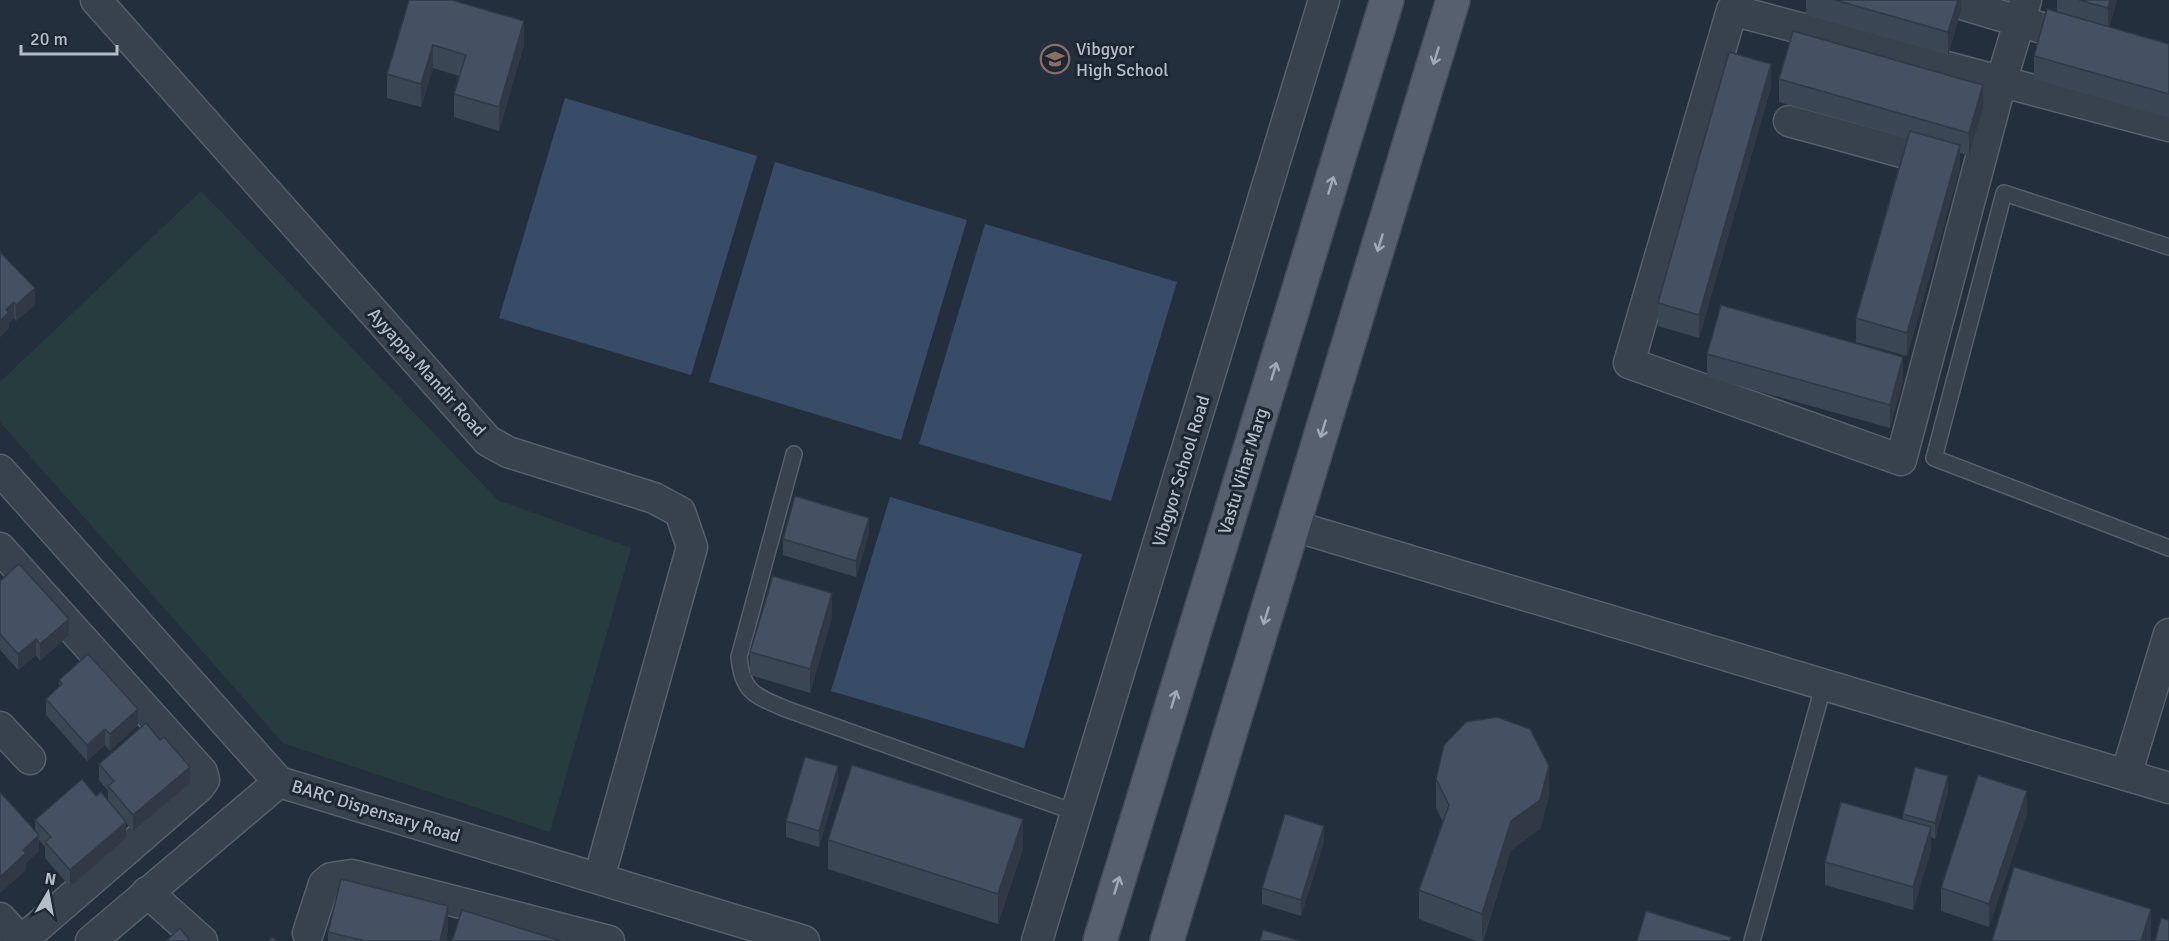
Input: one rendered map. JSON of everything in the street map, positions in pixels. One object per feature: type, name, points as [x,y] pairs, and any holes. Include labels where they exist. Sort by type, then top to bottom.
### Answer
[{"type":"main road","name":"Vastu Vihar Marg","points":[[1100,941],[1387,0]]},
{"type":"main road","points":[[1167,941],[1454,0]]},
{"type":"street","name":"Ayyappa Mandir Road","points":[[96,0],[488,441],[508,452],[654,498],[680,512],[692,547],[598,878]]},
{"type":"street","name":"Vibgyor School Road","points":[[1037,941],[1324,0]]},
{"type":"street","points":[[1948,0],[2023,11],[2112,48]]},
{"type":"street","points":[[2023,11],[2001,82],[1901,460],[1629,363],[1733,5],[2001,82],[2169,126]]},
{"type":"street","points":[[1789,121],[1977,172]]},
{"type":"street","name":"BARC Dispensary Road","points":[[0,470],[279,782],[804,941]]},
{"type":"street","points":[[1294,525],[2169,788]]},
{"type":"street","points":[[0,548],[202,772],[204,780],[199,787],[21,941],[0,918]]},
{"type":"street","points":[[2126,775],[2169,634]]},
{"type":"street","points":[[0,727],[30,759]]},
{"type":"street","points":[[92,941],[279,782]]},
{"type":"street","points":[[308,933],[324,884],[331,878],[352,875],[609,941]]},
{"type":"street","points":[[147,892],[187,937]]},
{"type":"lane","points":[[2169,247],[2004,193],[1934,458],[2169,548]]},
{"type":"lane","points":[[794,454],[739,657],[741,675],[752,694],[786,709],[1077,813]]},
{"type":"lane","points":[[1752,941],[1824,684]]},
{"type":"green space","points":[[201,191],[498,500],[631,548],[550,832],[283,743],[0,422],[0,382]]},
{"type":"water","points":[[565,98],[757,156],[691,375],[499,318]]},
{"type":"water","points":[[775,162],[967,220],[901,440],[709,382]]},
{"type":"water","points":[[985,224],[1177,282],[1111,501],[919,444]]},
{"type":"water","points":[[890,497],[1082,554],[1024,748],[831,691]]},
{"type":"building","points":[[409,0],[452,0],[524,21],[499,107],[454,94],[466,55],[433,45],[421,84],[387,74]]},
{"type":"building","points":[[1835,0],[1958,0],[1948,32]]},
{"type":"building","points":[[2079,0],[2110,0],[2108,8]]},
{"type":"building","points":[[2047,9],[2169,44],[2169,94],[2034,56]]},
{"type":"building","points":[[1793,31],[1983,85],[1969,133],[1779,79]]},
{"type":"building","points":[[1729,52],[1771,64],[1699,315],[1658,303]]},
{"type":"building","points":[[1910,131],[1960,145],[1907,333],[1856,318]]},
{"type":"building","points":[[0,252],[35,288],[16,305],[14,302],[6,310],[9,312],[0,321]]},
{"type":"building","points":[[1721,305],[1903,357],[1890,405],[1707,354]]},
{"type":"building","points":[[795,496],[869,518],[856,561],[783,539]]},
{"type":"building","points":[[19,564],[69,619],[40,644],[36,639],[18,654],[0,634],[0,581]]},
{"type":"building","points":[[773,576],[832,593],[810,669],[750,652]]},
{"type":"building","points":[[88,654],[138,709],[110,734],[105,729],[87,745],[46,699],[62,684],[59,680]]},
{"type":"building","points":[[1497,717],[1530,729],[1549,766],[1540,800],[1511,821],[1482,914],[1419,890],[1449,805],[1436,779],[1444,745],[1466,722]]},
{"type":"building","points":[[146,723],[160,740],[164,737],[190,767],[133,815],[108,786],[114,781],[99,764]]},
{"type":"building","points":[[805,757],[838,766],[819,831],[786,821]]},
{"type":"building","points":[[852,765],[1023,819],[998,894],[828,840]]},
{"type":"building","points":[[1915,767],[1948,776],[1935,823],[1903,814]]},
{"type":"building","points":[[1978,775],[2027,791],[1989,904],[1941,888]]},
{"type":"building","points":[[82,779],[96,796],[101,792],[126,822],[70,870],[45,842],[51,837],[35,820]]},
{"type":"building","points":[[0,792],[39,835],[23,850],[26,853],[0,877]]},
{"type":"building","points":[[1841,802],[1931,827],[1913,887],[1825,862]]},
{"type":"building","points":[[1285,814],[1324,826],[1301,900],[1262,888]]},
{"type":"building","points":[[2014,867],[2151,909],[2141,941],[1992,941]]},
{"type":"building","points":[[341,879],[448,906],[440,941],[365,941],[328,932]]},
{"type":"building","points":[[462,910],[561,941],[452,941]]},
{"type":"building","points":[[1646,911],[1731,937],[1730,941],[1637,941]]},
{"type":"building","points":[[2161,918],[2169,920],[2169,941],[2155,941]]},
{"type":"building","points":[[180,928],[190,941],[166,941]]},
{"type":"building","points":[[1263,930],[1300,941],[1260,941]]},
{"type":"place","name":"Vibgyor High School","points":[[1055,59]]}]
